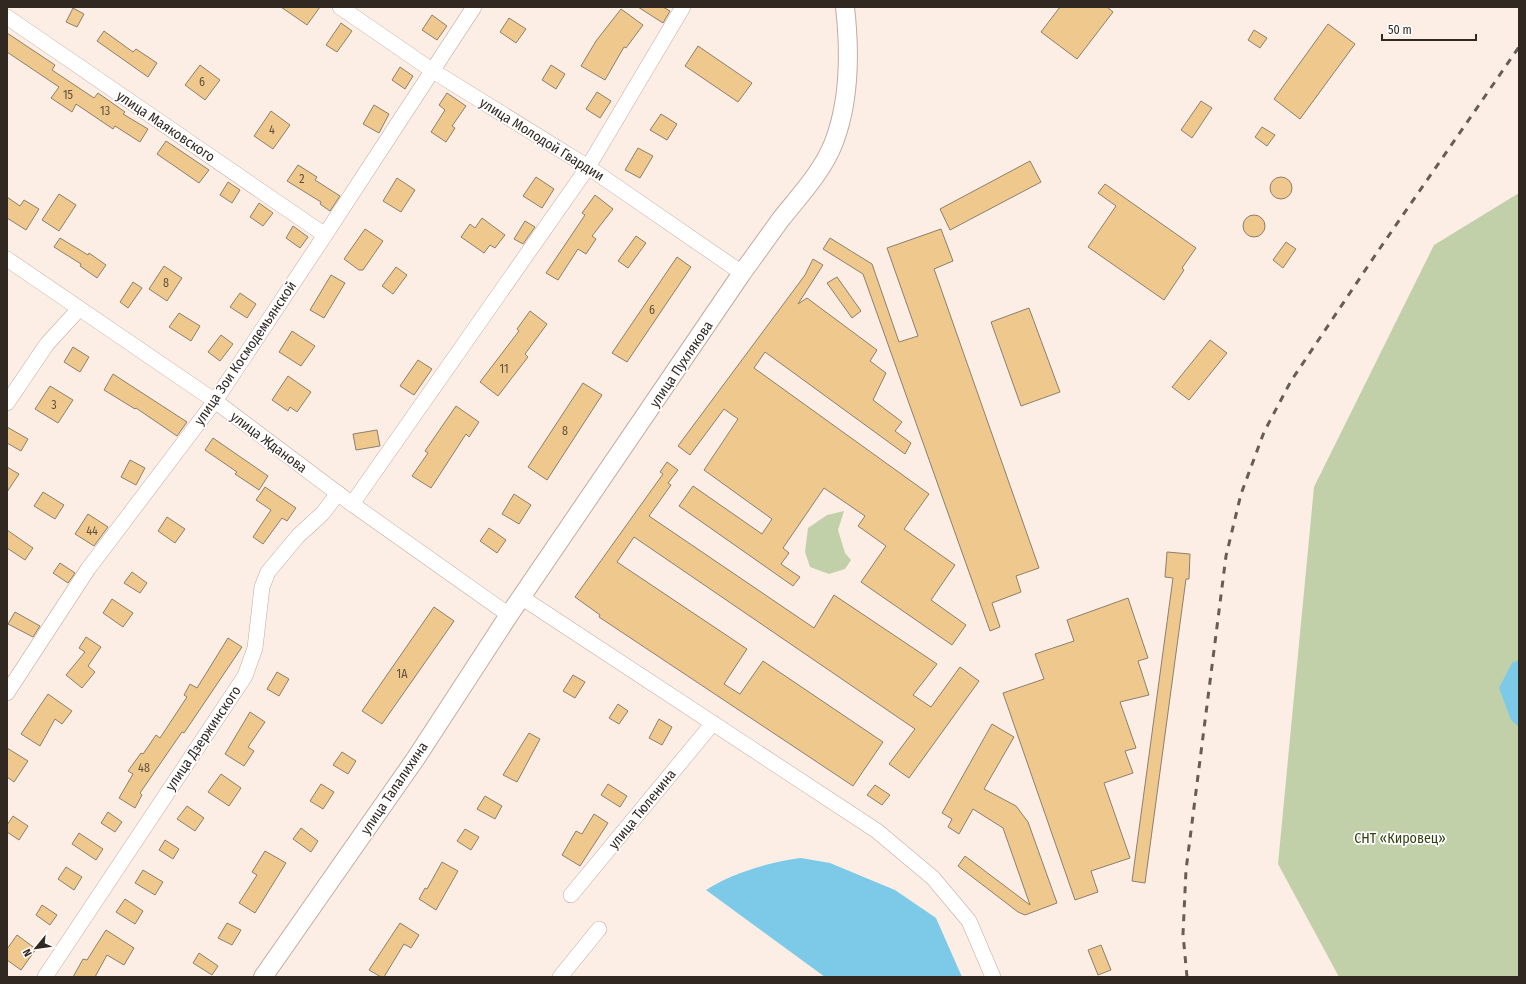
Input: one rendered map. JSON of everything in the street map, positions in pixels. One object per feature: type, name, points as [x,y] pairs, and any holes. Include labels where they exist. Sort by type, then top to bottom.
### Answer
[{"type":"street","name":"улица Молодой Гвардии","points":[[340,7],[434,71],[588,167],[742,273]]},
{"type":"street","name":"улица Зои Космодемьянской","points":[[7,693],[88,569],[215,401],[434,71],[474,7]]},
{"type":"street","points":[[352,504],[588,167],[684,7]]},
{"type":"street","name":"улица Пухлякова","points":[[521,597],[742,273],[769,235],[809,184],[824,161],[837,131],[844,100],[848,66],[847,29],[844,7]]},
{"type":"street","name":"улица Маяковского","points":[[7,17],[325,235]]},
{"type":"street","name":"улица Жданова","points":[[7,259],[215,401],[352,504],[509,615]]},
{"type":"street","points":[[7,403],[47,344],[79,309]]},
{"type":"street","name":"улица Дзержинского","points":[[44,977],[245,676],[255,648],[262,587],[268,572],[298,536],[323,513],[338,493]]},
{"type":"street","points":[[521,597],[877,831],[933,878],[969,921],[993,977]]},
{"type":"street","name":"улица Талалихина","points":[[263,977],[416,758],[521,597]]},
{"type":"street","name":"улица Тюленина","points":[[571,895],[713,723]]},
{"type":"street","points":[[560,977],[599,929]]},
{"type":"green space","name":"СНТ «Кировец»","points":[[1519,193],[1519,977],[1339,977],[1278,864],[1314,487],[1434,245]]},
{"type":"green space","points":[[844,511],[838,530],[845,553],[851,560],[845,569],[829,574],[810,567],[805,552],[808,528],[827,515]]},
{"type":"water","points":[[1519,660],[1519,727],[1511,720],[1499,688],[1512,663]]},
{"type":"water","points":[[801,858],[830,863],[895,890],[936,918],[962,977],[825,977],[706,890],[716,884],[752,869]]},
{"type":"building","points":[[281,7],[320,7],[307,25]]},
{"type":"building","points":[[638,7],[663,7],[670,11],[663,23]]},
{"type":"building","points":[[1060,7],[1107,7],[1113,12],[1077,59],[1041,32]]},
{"type":"building","points":[[73,8],[84,14],[77,27],[66,22]]},
{"type":"building","points":[[621,9],[643,25],[626,48],[624,47],[605,80],[581,66],[596,41]]},
{"type":"building","points":[[432,15],[447,26],[437,40],[422,30]]},
{"type":"building","points":[[509,18],[526,29],[516,43],[500,32]]},
{"type":"building","points":[[341,23],[352,31],[337,52],[326,45]]},
{"type":"building","points":[[1328,24],[1355,44],[1300,119],[1274,99]]},
{"type":"building","points":[[1254,30],[1267,38],[1260,48],[1248,40]]},
{"type":"building","points":[[104,31],[133,52],[136,49],[157,63],[148,77],[97,41]]},
{"type":"building","points":[[7,33],[55,65],[52,70],[94,98],[98,93],[125,112],[123,114],[148,129],[140,142],[115,126],[113,129],[76,104],[72,112],[51,98],[59,87],[7,52]]},
{"type":"building","points":[[698,46],[752,83],[738,102],[685,66]]},
{"type":"building","points":[[200,65],[220,80],[205,100],[185,85]]},
{"type":"building","points":[[551,65],[565,74],[556,89],[542,80]]},
{"type":"building","points":[[400,67],[413,76],[405,89],[392,80]]},
{"type":"building","points":[[597,92],[611,101],[600,118],[586,109]]},
{"type":"building","points":[[447,93],[466,106],[452,126],[455,128],[446,142],[431,132],[445,110],[439,105]]},
{"type":"building","points":[[1201,101],[1212,108],[1192,138],[1181,130]]},
{"type":"building","points":[[374,105],[389,114],[379,133],[363,124]]},
{"type":"building","points":[[271,111],[290,125],[273,149],[254,136]]},
{"type":"building","points":[[661,114],[677,124],[667,140],[650,130]]},
{"type":"building","points":[[1262,127],[1275,135],[1267,146],[1255,137]]},
{"type":"building","points":[[166,141],[209,170],[199,183],[157,154]]},
{"type":"building","points":[[638,148],[653,156],[640,178],[625,170]]},
{"type":"building","points":[[1030,161],[1041,182],[950,230],[940,209]]},
{"type":"building","points":[[298,165],[317,177],[315,180],[340,196],[330,211],[320,204],[321,202],[287,181]]},
{"type":"building","points":[[536,177],[554,189],[542,208],[523,196]]},
{"type":"building","points":[[1281,177],[1289,180],[1292,188],[1289,196],[1281,199],[1273,196],[1270,188],[1273,180]]},
{"type":"building","points":[[397,178],[415,190],[401,212],[383,201]]},
{"type":"building","points":[[228,182],[240,190],[232,203],[220,195]]},
{"type":"building","points":[[1105,184],[1196,248],[1182,268],[1184,270],[1164,300],[1088,247],[1116,206],[1098,193]]},
{"type":"building","points":[[59,194],[76,205],[59,231],[42,220]]},
{"type":"building","points":[[595,195],[613,209],[592,236],[596,239],[586,254],[578,249],[558,280],[546,273],[585,215],[582,213]]},
{"type":"building","points":[[7,197],[20,206],[24,200],[39,209],[26,230],[7,218]]},
{"type":"building","points":[[259,203],[273,213],[263,226],[250,217]]},
{"type":"building","points":[[1254,215],[1262,218],[1265,226],[1262,234],[1254,237],[1246,234],[1243,226],[1246,218]]},
{"type":"building","points":[[482,218],[505,235],[495,248],[490,245],[484,253],[461,237],[470,224],[475,228]]},
{"type":"building","points":[[525,221],[535,227],[523,244],[514,239]]},
{"type":"building","points":[[293,226],[308,237],[300,248],[286,238]]},
{"type":"building","points":[[365,229],[383,241],[363,270],[359,270],[344,259]]},
{"type":"building","points":[[941,229],[953,261],[934,269],[1039,568],[1016,576],[1021,592],[992,603],[1000,627],[990,631],[863,274],[823,249],[830,238],[872,264],[899,342],[918,336],[887,248]]},
{"type":"building","points":[[636,236],[646,243],[628,268],[618,261]]},
{"type":"building","points":[[60,238],[88,255],[89,253],[106,265],[97,278],[80,266],[81,264],[54,247]]},
{"type":"building","points":[[1286,242],[1296,249],[1283,268],[1273,260]]},
{"type":"building","points":[[677,257],[691,267],[627,362],[612,353]]},
{"type":"building","points":[[813,259],[823,265],[798,304],[807,298],[877,350],[870,361],[886,373],[873,400],[902,422],[895,431],[911,443],[905,454],[765,352],[754,368],[929,494],[904,529],[955,565],[931,600],[966,625],[952,645],[861,582],[886,546],[858,526],[865,516],[824,488],[783,548],[789,553],[781,564],[800,577],[793,586],[679,506],[693,486],[762,534],[772,519],[704,470],[738,419],[724,409],[690,455],[678,446],[805,275]]},
{"type":"building","points":[[164,266],[182,278],[167,301],[149,289]]},
{"type":"building","points":[[396,267],[407,275],[393,294],[382,286]]},
{"type":"building","points":[[331,275],[345,283],[324,318],[310,310]]},
{"type":"building","points":[[837,277],[861,311],[852,318],[827,283]]},
{"type":"building","points":[[133,282],[142,288],[128,308],[120,302]]},
{"type":"building","points":[[240,293],[256,304],[247,318],[230,307]]},
{"type":"building","points":[[1029,308],[1060,392],[1021,406],[991,322]]},
{"type":"building","points":[[530,311],[547,324],[525,354],[528,357],[498,396],[480,382],[519,331],[517,329]]},
{"type":"building","points":[[179,313],[200,326],[191,341],[169,327]]},
{"type":"building","points":[[292,331],[315,346],[301,366],[279,352]]},
{"type":"building","points":[[221,335],[233,344],[220,361],[208,352]]},
{"type":"building","points":[[1210,340],[1227,353],[1189,400],[1172,387]]},
{"type":"building","points":[[73,347],[89,357],[80,372],[64,362]]},
{"type":"building","points":[[418,360],[432,369],[414,395],[400,386]]},
{"type":"building","points":[[113,374],[187,422],[177,436],[136,408],[135,409],[104,390]]},
{"type":"building","points":[[288,376],[311,392],[297,412],[290,407],[288,411],[272,400]]},
{"type":"building","points":[[583,383],[602,395],[547,480],[528,467]]},
{"type":"building","points":[[50,386],[73,400],[58,423],[35,409]]},
{"type":"building","points":[[456,406],[479,422],[469,437],[466,434],[431,488],[412,476],[428,453],[425,451]]},
{"type":"building","points":[[7,427],[28,439],[21,451],[7,443]]},
{"type":"building","points":[[377,430],[380,446],[356,450],[353,434]]},
{"type":"building","points":[[213,438],[268,476],[259,490],[235,474],[237,472],[205,450]]},
{"type":"building","points":[[130,460],[145,468],[136,485],[121,477]]},
{"type":"building","points":[[667,462],[678,470],[668,483],[671,485],[649,516],[814,628],[834,595],[937,664],[913,695],[931,707],[960,667],[979,681],[909,778],[889,764],[915,729],[634,537],[617,562],[747,649],[724,684],[740,694],[763,661],[883,742],[853,786],[599,617],[600,615],[575,597],[663,474],[660,472]]},
{"type":"building","points":[[7,467],[19,474],[7,492]]},
{"type":"building","points":[[265,487],[296,508],[287,521],[282,518],[263,544],[253,537],[271,510],[256,500]]},
{"type":"building","points":[[43,492],[64,505],[55,519],[34,506]]},
{"type":"building","points":[[514,494],[531,505],[519,524],[502,514]]},
{"type":"building","points":[[88,514],[108,527],[94,546],[75,534]]},
{"type":"building","points":[[167,517],[185,529],[175,543],[158,531]]},
{"type":"building","points":[[489,528],[506,540],[497,553],[480,541]]},
{"type":"building","points":[[7,530],[33,548],[25,560],[7,548]]},
{"type":"building","points":[[1167,552],[1190,554],[1189,579],[1186,579],[1145,883],[1132,881],[1173,578],[1165,577]]},
{"type":"building","points":[[60,563],[75,573],[68,583],[53,573]]},
{"type":"building","points":[[132,572],[147,583],[140,593],[124,583]]},
{"type":"building","points":[[1128,598],[1148,658],[1138,661],[1149,695],[1120,702],[1136,748],[1125,751],[1133,773],[1104,783],[1130,858],[1091,871],[1098,892],[1075,900],[1003,693],[1044,679],[1035,654],[1074,641],[1067,620]]},
{"type":"building","points":[[112,599],[133,613],[123,627],[103,613]]},
{"type":"building","points":[[434,607],[454,621],[382,724],[362,711]]},
{"type":"building","points":[[15,612],[40,626],[33,637],[8,624]]},
{"type":"building","points":[[86,637],[101,647],[88,666],[95,672],[82,688],[66,675],[85,652],[79,648]]},
{"type":"building","points":[[228,638],[242,647],[184,733],[182,732],[140,793],[142,795],[135,808],[119,798],[133,774],[128,771],[141,753],[143,754],[156,735],[160,738],[187,697],[184,695],[190,684],[197,688]]},
{"type":"building","points":[[277,672],[289,679],[279,696],[267,689]]},
{"type":"building","points":[[573,675],[585,682],[575,698],[563,691]]},
{"type":"building","points":[[48,694],[72,711],[62,724],[55,719],[40,746],[21,734]]},
{"type":"building","points":[[618,704],[628,711],[619,724],[609,718]]},
{"type":"building","points":[[250,712],[265,722],[248,747],[254,751],[244,766],[225,754]]},
{"type":"building","points":[[659,719],[672,727],[662,745],[649,738]]},
{"type":"building","points":[[992,724],[1014,737],[984,789],[1016,806],[1028,822],[1057,903],[1025,915],[1018,912],[958,866],[965,856],[1030,905],[1003,828],[973,809],[959,834],[948,827],[952,819],[942,813]]},
{"type":"building","points":[[529,733],[540,739],[517,782],[503,775]]},
{"type":"building","points":[[7,748],[28,761],[14,782],[7,777]]},
{"type":"building","points":[[342,752],[356,761],[348,774],[333,765]]},
{"type":"building","points":[[221,774],[241,788],[229,806],[208,792]]},
{"type":"building","points":[[321,784],[334,792],[323,809],[310,801]]},
{"type":"building","points":[[608,784],[627,796],[620,807],[601,795]]},
{"type":"building","points":[[875,785],[890,795],[882,805],[867,795]]},
{"type":"building","points":[[485,796],[502,806],[495,819],[477,809]]},
{"type":"building","points":[[187,806],[204,818],[195,831],[177,819]]},
{"type":"building","points":[[108,812],[122,822],[115,832],[101,823]]},
{"type":"building","points":[[594,814],[608,823],[580,866],[562,855],[576,831],[582,834]]},
{"type":"building","points":[[13,816],[28,826],[19,840],[7,832],[7,825]]},
{"type":"building","points":[[301,828],[318,841],[311,852],[293,839]]},
{"type":"building","points":[[465,829],[479,837],[471,850],[457,841]]},
{"type":"building","points":[[79,833],[103,849],[96,860],[72,844]]},
{"type":"building","points":[[165,840],[179,849],[173,859],[159,850]]},
{"type":"building","points":[[265,851],[286,863],[255,913],[239,903],[257,875],[252,872]]},
{"type":"building","points":[[442,862],[458,871],[436,910],[419,899],[425,888],[427,889]]},
{"type":"building","points":[[66,867],[82,877],[74,890],[58,879]]},
{"type":"building","points":[[143,870],[163,882],[155,895],[135,883]]},
{"type":"building","points":[[125,899],[143,911],[135,924],[116,912]]},
{"type":"building","points":[[42,905],[57,915],[50,925],[36,915]]},
{"type":"building","points":[[227,923],[241,930],[232,945],[218,938]]},
{"type":"building","points":[[400,923],[419,935],[411,948],[404,944],[384,977],[381,977],[369,970]]},
{"type":"building","points":[[106,930],[134,948],[124,965],[107,955],[95,977],[73,977],[83,959],[87,960]]},
{"type":"building","points":[[17,935],[36,949],[21,970],[7,960],[7,949]]},
{"type":"building","points":[[1101,945],[1111,970],[1098,975],[1088,950]]},
{"type":"building","points":[[199,953],[218,966],[212,975],[193,963]]},
{"type":"railway","points":[[1187,977],[1183,934],[1186,870],[1226,556],[1241,494],[1264,432],[1291,381],[1376,254],[1519,47]]}]
